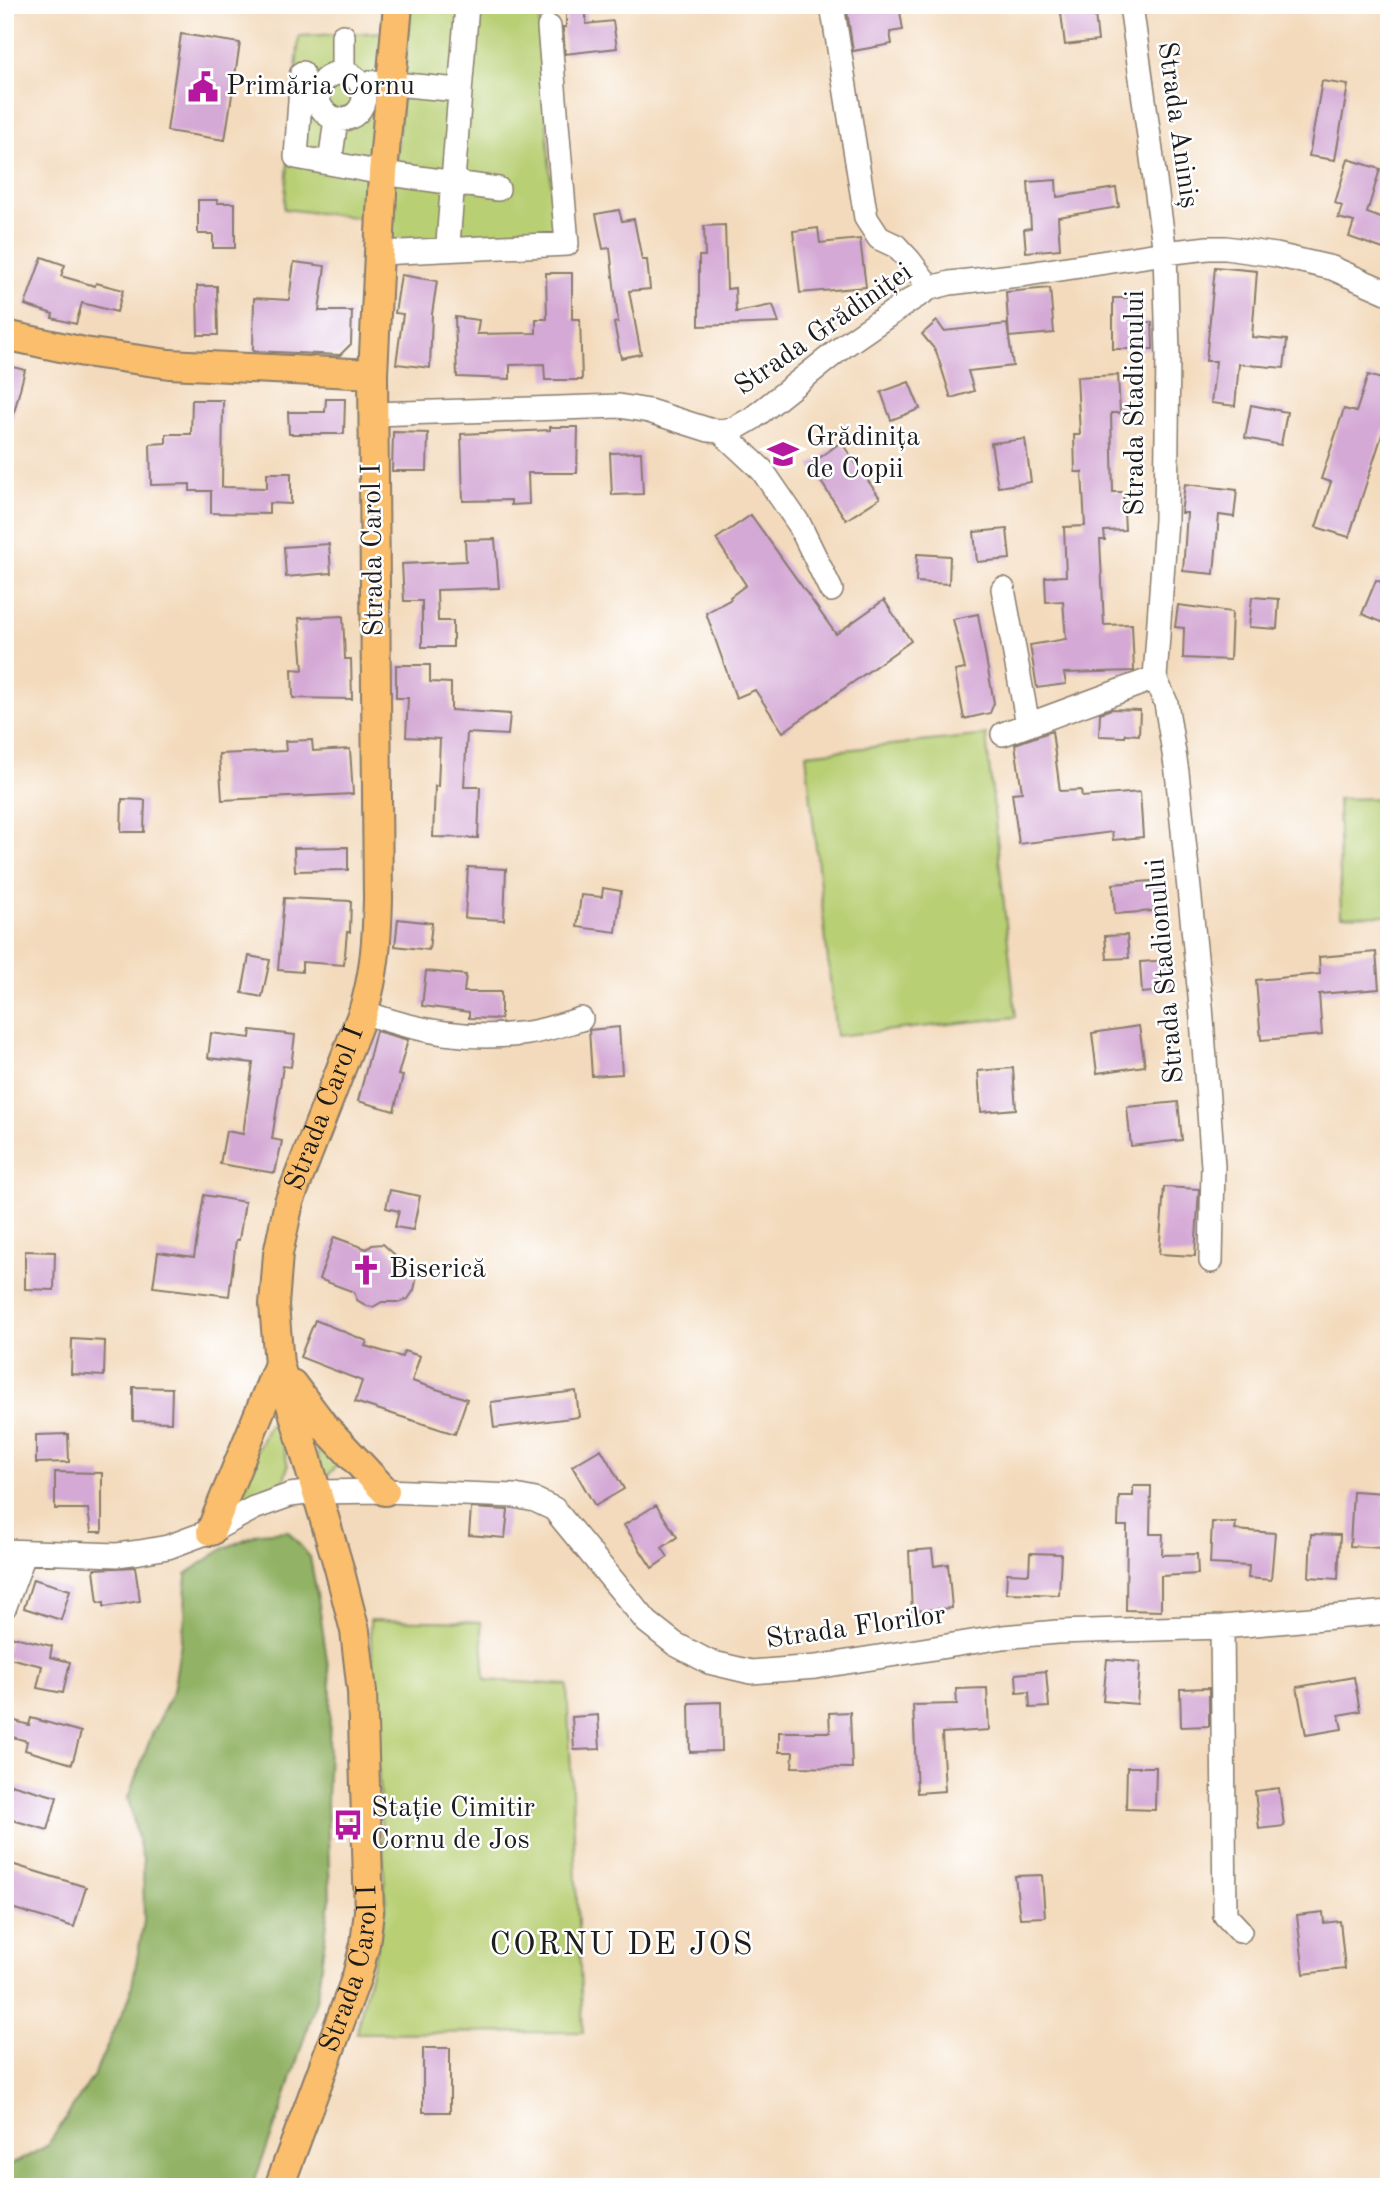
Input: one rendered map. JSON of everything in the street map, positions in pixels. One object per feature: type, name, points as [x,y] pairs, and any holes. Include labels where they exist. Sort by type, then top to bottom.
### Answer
[{"type":"main road","name":"Strada Carol I","points":[[279,2187],[357,1976],[369,1911],[359,1656],[351,1611],[279,1364],[274,1305],[282,1228],[289,1202],[363,1012],[376,959],[378,910],[373,374],[383,173],[398,5]]},
{"type":"main road","points":[[5,335],[84,352],[169,363],[373,374]]},
{"type":"main road","points":[[279,1364],[299,1396],[323,1425],[385,1491]]},
{"type":"main road","points":[[211,1531],[279,1364]]},
{"type":"street","points":[[448,243],[467,5]]},
{"type":"street","points":[[832,5],[866,218],[879,238],[896,246],[930,288]]},
{"type":"street","name":"Strada Aniniș","points":[[1130,5],[1165,253]]},
{"type":"street","points":[[380,253],[567,244],[549,27]]},
{"type":"street","points":[[343,36],[352,77],[364,91],[365,99],[362,108],[351,117],[336,119],[323,111],[318,95],[320,87],[328,77],[352,77],[391,84],[459,90]]},
{"type":"street","points":[[302,73],[296,157],[383,173],[498,188]]},
{"type":"street","points":[[330,163],[336,119]]},
{"type":"street","name":"Strada Grădiniței","points":[[374,414],[619,406],[649,411],[709,430],[734,429],[753,418],[845,345],[930,288],[1165,253],[1208,248],[1251,250],[1332,268],[1389,293]]},
{"type":"street","name":"Strada Stadionului","points":[[1165,253],[1168,352],[1166,520],[1155,678],[1166,703],[1177,772],[1201,1006],[1213,1166],[1212,1261]]},
{"type":"street","points":[[720,431],[762,470],[800,524],[831,590]]},
{"type":"street","points":[[1003,589],[1028,725]]},
{"type":"street","points":[[1003,734],[1155,678]]},
{"type":"street","points":[[363,1012],[427,1032],[480,1036],[530,1032],[581,1019]]},
{"type":"street","name":"Strada Florilor","points":[[15,1551],[117,1555],[168,1547],[211,1531],[254,1508],[290,1495],[315,1492],[385,1491],[515,1496],[536,1500],[554,1509],[647,1622],[675,1644],[709,1662],[751,1672],[816,1667],[1003,1637],[1057,1632],[1222,1627],[1389,1612]]},
{"type":"street","points":[[5,1606],[15,1551]]},
{"type":"street","points":[[1222,1627],[1224,1915],[1240,1931]]},
{"type":"green space","points":[[411,5],[538,5],[555,239],[387,250]]},
{"type":"green space","points":[[385,32],[371,219],[284,209],[299,36]]},
{"type":"green space","points":[[986,735],[1016,1017],[836,1036],[806,754]]},
{"type":"green space","points":[[1389,798],[1389,915],[1341,916],[1338,799]]},
{"type":"green space","points":[[275,1412],[288,1466],[284,1480],[231,1505]]},
{"type":"green space","points":[[314,1431],[337,1456],[336,1466],[326,1478],[321,1475]]},
{"type":"green space","points":[[288,1531],[310,1557],[331,1687],[327,1802],[330,1900],[317,1997],[282,2108],[252,2187],[5,2187],[5,2168],[47,2146],[94,2075],[130,1996],[144,1921],[143,1860],[128,1798],[151,1737],[173,1691],[185,1618],[186,1574],[223,1549],[259,1533]]},
{"type":"green space","points":[[370,1620],[481,1622],[485,1680],[567,1685],[583,2032],[356,2033],[386,1909]]},
{"type":"building","points":[[566,5],[586,5],[586,24],[613,21],[617,48],[565,54],[563,27],[566,27]]},
{"type":"building","points":[[846,5],[899,5],[903,30],[890,32],[892,44],[853,51]]},
{"type":"building","points":[[1060,5],[1094,5],[1098,41],[1065,45]]},
{"type":"building","name":"Primăria Cornu","points":[[181,34],[240,43],[225,140],[167,131]]},
{"type":"building","points":[[1322,81],[1348,85],[1335,160],[1309,156]]},
{"type":"building","points":[[1348,159],[1380,169],[1367,213],[1389,221],[1389,251],[1349,237],[1354,222],[1338,218],[1342,206],[1335,203]]},
{"type":"building","points":[[1056,180],[1057,197],[1116,188],[1119,207],[1058,217],[1060,249],[1026,252],[1024,229],[1031,228],[1028,182]]},
{"type":"building","points":[[198,200],[235,203],[235,248],[213,248],[213,234],[198,234]]},
{"type":"building","points":[[619,210],[622,221],[634,219],[642,260],[647,260],[650,289],[629,291],[641,354],[621,358],[614,323],[618,322],[610,248],[603,249],[596,214]]},
{"type":"building","points":[[725,225],[727,289],[735,288],[736,312],[773,305],[779,323],[699,326],[699,256],[705,256],[704,226]]},
{"type":"building","points":[[818,228],[820,243],[860,239],[866,287],[800,293],[793,231]]},
{"type":"building","points":[[42,257],[65,265],[61,276],[95,286],[96,283],[123,290],[117,312],[82,303],[76,324],[52,318],[53,314],[25,305]]},
{"type":"building","points":[[294,262],[325,266],[319,311],[352,311],[351,344],[340,355],[253,351],[254,298],[289,300]]},
{"type":"building","points":[[1215,267],[1257,271],[1252,337],[1287,340],[1284,368],[1239,364],[1235,406],[1211,403],[1216,361],[1206,361]]},
{"type":"building","points":[[546,273],[572,273],[572,319],[580,319],[582,380],[545,380],[544,364],[510,365],[510,379],[457,377],[455,317],[479,320],[477,334],[536,333],[536,319],[547,319]]},
{"type":"building","points":[[401,275],[437,281],[432,314],[430,368],[396,364],[403,314],[395,313]]},
{"type":"building","points":[[197,286],[217,286],[218,335],[198,335]]},
{"type":"building","points":[[1050,288],[1054,333],[1009,337],[1006,292]]},
{"type":"building","points":[[1113,298],[1140,298],[1140,322],[1152,322],[1153,349],[1113,349]]},
{"type":"building","points":[[937,321],[944,331],[1007,324],[1013,366],[968,371],[974,391],[951,398],[936,351],[922,334]]},
{"type":"building","points":[[5,365],[25,370],[11,424],[5,424]]},
{"type":"building","points":[[1118,375],[1120,413],[1111,413],[1113,492],[1123,492],[1125,530],[1104,531],[1105,540],[1100,540],[1104,625],[1132,624],[1134,671],[1064,673],[1066,684],[1037,688],[1030,645],[1066,639],[1063,601],[1046,602],[1045,577],[1066,576],[1064,527],[1085,526],[1082,472],[1075,472],[1074,435],[1080,435],[1077,377]]},
{"type":"building","points":[[1368,375],[1389,381],[1389,413],[1349,537],[1316,527],[1331,482],[1321,479],[1344,409],[1356,412]]},
{"type":"building","points":[[909,382],[920,409],[891,420],[881,392]]},
{"type":"building","points":[[326,399],[345,399],[344,434],[289,434],[288,412],[325,412]]},
{"type":"building","points":[[192,400],[223,400],[222,487],[267,488],[267,473],[291,473],[291,504],[269,503],[269,514],[211,513],[211,491],[190,491],[190,484],[151,485],[150,444],[166,443],[166,434],[191,434]]},
{"type":"building","points":[[1251,405],[1287,412],[1281,445],[1245,438]]},
{"type":"building","points":[[550,427],[578,427],[577,473],[528,473],[529,504],[511,505],[511,500],[463,501],[461,434],[550,430]]},
{"type":"building","points":[[393,432],[428,433],[427,471],[392,471]]},
{"type":"building","points":[[1025,439],[1031,482],[998,487],[991,443]]},
{"type":"building","points":[[841,442],[880,498],[846,520],[810,465]]},
{"type":"building","points":[[641,452],[643,494],[612,495],[610,453]]},
{"type":"building","points":[[1185,484],[1237,490],[1234,517],[1219,515],[1214,574],[1183,571],[1187,513],[1181,513]]},
{"type":"building","points":[[751,515],[836,634],[884,600],[911,641],[783,732],[755,690],[736,698],[706,613],[731,599],[730,597],[746,585],[716,539]]},
{"type":"building","points":[[1007,529],[1010,559],[977,562],[974,532]]},
{"type":"building","points":[[495,539],[499,588],[437,590],[438,621],[453,621],[453,647],[422,647],[422,601],[404,601],[402,564],[466,561],[465,540]]},
{"type":"building","points":[[329,544],[331,573],[286,577],[284,547]]},
{"type":"building","points":[[917,554],[950,556],[949,584],[916,582]]},
{"type":"building","points":[[1376,580],[1389,585],[1389,625],[1362,614]]},
{"type":"building","points":[[1252,597],[1279,599],[1277,629],[1249,627]]},
{"type":"building","points":[[1178,605],[1232,612],[1230,660],[1183,658],[1184,628],[1175,627]]},
{"type":"building","points":[[978,614],[994,703],[990,713],[964,719],[955,671],[965,669],[953,619]]},
{"type":"building","points":[[343,616],[345,659],[351,659],[352,699],[293,698],[292,669],[303,670],[299,618]]},
{"type":"building","points":[[396,665],[430,665],[430,682],[451,683],[451,710],[510,714],[508,735],[467,733],[464,787],[480,787],[478,838],[433,837],[440,739],[406,737],[408,698],[396,698]]},
{"type":"building","points":[[1111,709],[1140,710],[1139,735],[1099,736],[1100,713]]},
{"type":"building","points":[[1052,731],[1060,791],[1081,790],[1082,797],[1140,792],[1143,837],[1113,840],[1112,832],[1019,844],[1012,793],[1022,792],[1015,744]]},
{"type":"building","points":[[312,740],[313,751],[350,749],[353,794],[222,800],[219,754],[286,751],[285,741]]},
{"type":"building","points":[[122,799],[145,800],[144,832],[121,832]]},
{"type":"building","points":[[348,847],[348,870],[295,871],[294,848]]},
{"type":"building","points":[[468,867],[506,869],[504,920],[465,918]]},
{"type":"building","points":[[1164,880],[1166,910],[1115,914],[1113,884]]},
{"type":"building","points":[[603,888],[621,891],[616,932],[577,927],[581,895],[602,897]]},
{"type":"building","points":[[284,898],[351,901],[350,932],[347,932],[344,965],[302,962],[302,972],[278,970]]},
{"type":"building","points":[[398,919],[432,923],[429,950],[395,946]]},
{"type":"building","points":[[1127,935],[1129,958],[1107,959],[1105,936]]},
{"type":"building","points":[[1376,952],[1379,989],[1319,994],[1322,1035],[1261,1040],[1256,980],[1320,974],[1319,957]]},
{"type":"building","points":[[249,956],[270,960],[262,997],[242,993]]},
{"type":"building","points":[[1170,960],[1173,990],[1142,993],[1140,962]]},
{"type":"building","points":[[426,971],[466,975],[464,992],[501,992],[501,1019],[469,1018],[469,1012],[422,1006]]},
{"type":"building","points":[[1139,1026],[1145,1066],[1097,1073],[1092,1033]]},
{"type":"building","points":[[619,1027],[622,1074],[592,1076],[589,1030]]},
{"type":"building","points":[[251,1030],[295,1035],[291,1067],[283,1066],[272,1139],[282,1141],[275,1173],[220,1164],[226,1131],[243,1134],[253,1063],[208,1058],[211,1033],[250,1038]]},
{"type":"building","points":[[376,1031],[408,1040],[398,1075],[403,1076],[394,1111],[358,1101]]},
{"type":"building","points":[[1013,1068],[1016,1109],[981,1112],[978,1071]]},
{"type":"building","points":[[1178,1102],[1182,1140],[1131,1146],[1127,1107]]},
{"type":"building","points":[[1164,1187],[1199,1189],[1195,1256],[1159,1254]]},
{"type":"building","points":[[390,1190],[420,1196],[413,1230],[395,1227],[399,1211],[386,1208]]},
{"type":"building","points":[[204,1195],[245,1202],[239,1240],[236,1240],[229,1296],[153,1287],[158,1252],[194,1257]]},
{"type":"building","name":"Biserică","points":[[334,1237],[367,1249],[372,1245],[383,1244],[394,1254],[396,1260],[415,1274],[414,1290],[408,1299],[367,1306],[357,1300],[354,1292],[319,1279]]},
{"type":"building","points":[[25,1251],[55,1252],[54,1290],[25,1289]]},
{"type":"building","points":[[315,1320],[367,1341],[365,1346],[402,1357],[404,1351],[420,1356],[412,1381],[467,1399],[455,1434],[355,1402],[362,1381],[300,1357]]},
{"type":"building","points":[[72,1339],[105,1341],[104,1376],[71,1374]]},
{"type":"building","points":[[133,1387],[172,1388],[171,1422],[133,1421]]},
{"type":"building","points":[[576,1391],[579,1417],[494,1428],[491,1402]]},
{"type":"building","points":[[68,1434],[69,1462],[36,1463],[36,1435]]},
{"type":"building","points":[[601,1449],[624,1489],[595,1506],[572,1466]]},
{"type":"building","points":[[55,1472],[102,1473],[102,1532],[91,1532],[88,1509],[55,1509]]},
{"type":"building","points":[[1133,1486],[1151,1486],[1150,1534],[1163,1534],[1162,1555],[1197,1554],[1198,1574],[1161,1576],[1161,1611],[1126,1610],[1127,1526],[1118,1526],[1119,1496],[1133,1496]]},
{"type":"building","points":[[1353,1491],[1385,1493],[1384,1507],[1389,1507],[1389,1530],[1383,1529],[1382,1548],[1350,1546]]},
{"type":"building","points":[[656,1505],[677,1537],[662,1548],[668,1557],[652,1568],[624,1525]]},
{"type":"building","points":[[471,1508],[508,1510],[505,1538],[469,1535]]},
{"type":"building","points":[[1212,1522],[1236,1523],[1235,1530],[1275,1533],[1271,1580],[1248,1578],[1249,1566],[1210,1564]]},
{"type":"building","points":[[1311,1534],[1340,1535],[1338,1579],[1309,1577]]},
{"type":"building","points":[[932,1549],[934,1566],[948,1564],[952,1608],[912,1611],[909,1551]]},
{"type":"building","points":[[1030,1553],[1061,1554],[1059,1595],[1006,1593],[1007,1573],[1029,1574]]},
{"type":"building","points":[[135,1567],[140,1601],[104,1607],[104,1602],[98,1603],[94,1569]]},
{"type":"building","points":[[33,1579],[70,1590],[61,1620],[24,1608]]},
{"type":"building","points":[[10,1636],[52,1646],[50,1657],[70,1662],[63,1693],[37,1688],[42,1666],[5,1657]]},
{"type":"building","points":[[1107,1659],[1140,1662],[1137,1704],[1103,1701]]},
{"type":"building","points":[[1046,1671],[1049,1707],[1030,1708],[1029,1692],[1017,1693],[1016,1674]]},
{"type":"building","points":[[1354,1677],[1360,1711],[1339,1715],[1342,1729],[1306,1735],[1297,1687]]},
{"type":"building","points":[[987,1688],[989,1730],[942,1733],[945,1791],[917,1793],[913,1705],[957,1704],[956,1689]]},
{"type":"building","points":[[1209,1688],[1209,1726],[1181,1727],[1180,1689]]},
{"type":"building","points":[[721,1702],[722,1751],[690,1752],[689,1703]]},
{"type":"building","points":[[850,1712],[852,1768],[792,1767],[793,1752],[779,1752],[779,1732],[830,1732],[829,1713]]},
{"type":"building","points":[[598,1715],[600,1749],[574,1750],[572,1717]]},
{"type":"building","points":[[5,1718],[29,1725],[31,1718],[81,1732],[72,1764],[25,1750],[27,1741],[5,1735]]},
{"type":"building","points":[[1127,1767],[1156,1767],[1155,1810],[1126,1809]]},
{"type":"building","points":[[11,1784],[57,1797],[48,1830],[5,1818],[5,1805]]},
{"type":"building","points":[[1279,1788],[1284,1826],[1259,1829],[1255,1791]]},
{"type":"building","points":[[5,1862],[86,1887],[74,1927],[5,1906]]},
{"type":"building","points":[[1042,1875],[1045,1917],[1020,1918],[1015,1876]]},
{"type":"building","points":[[1323,1912],[1324,1923],[1340,1921],[1345,1969],[1304,1974],[1297,1915]]},
{"type":"building","points":[[423,2048],[450,2048],[450,2112],[423,2112]]},
{"type":"place","name":"Primăria Cornu","points":[[203,87]]},
{"type":"place","name":"Grădinița de Copii","points":[[783,454]]},
{"type":"place","name":"Biserică","points":[[366,1270]]},
{"type":"place","name":"Stație Cimitir Cornu de Jos","points":[[348,1825]]},
{"type":"district","name":"CORNU DE JOS","points":[[622,1946]]}]
